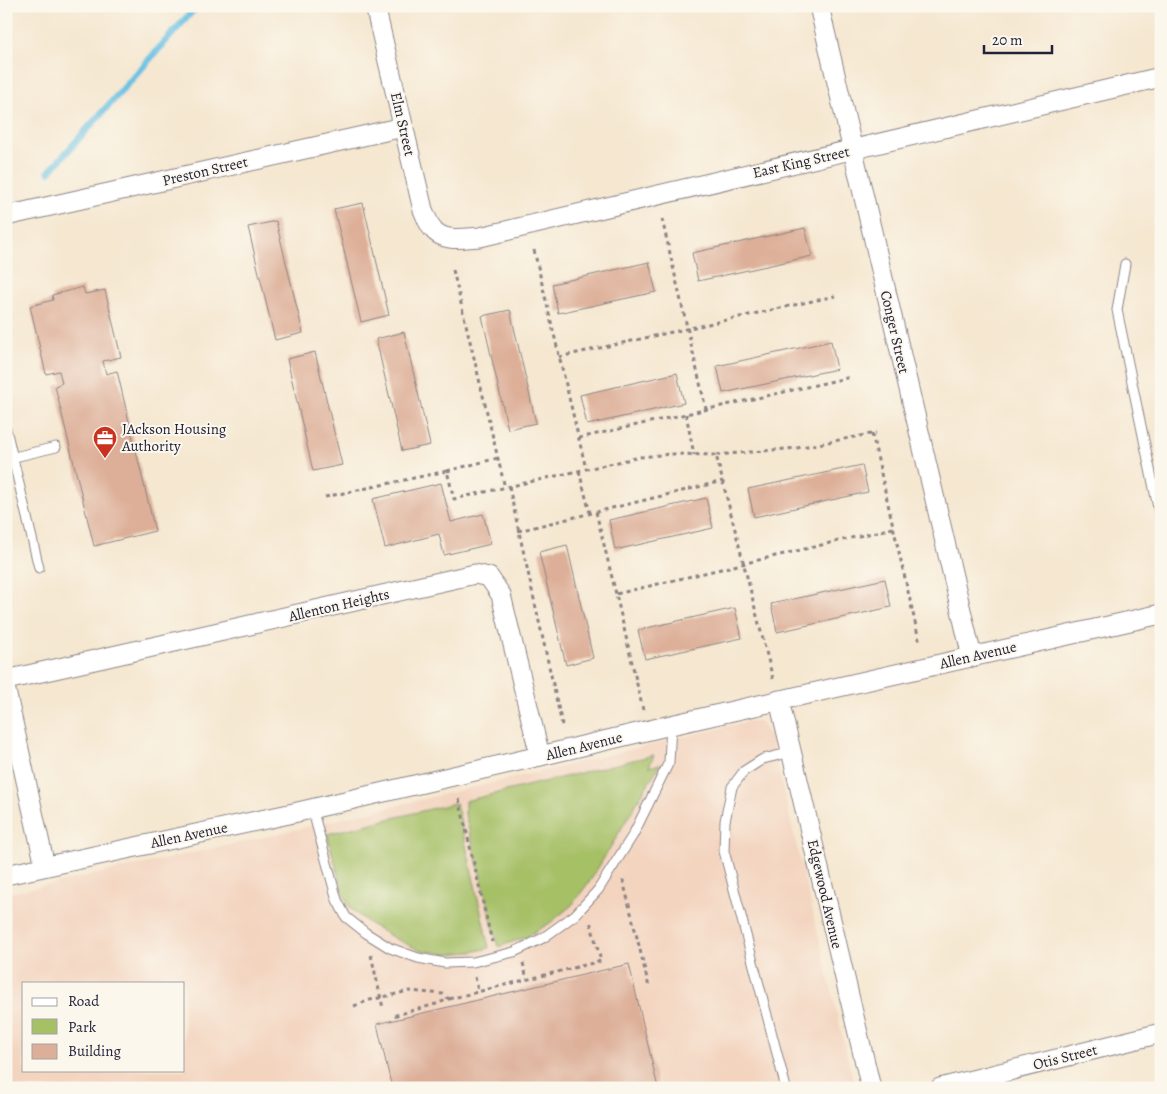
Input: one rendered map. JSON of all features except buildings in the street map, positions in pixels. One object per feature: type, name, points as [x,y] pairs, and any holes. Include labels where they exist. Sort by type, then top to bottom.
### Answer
[{"type":"street","name":"Elm Street","points":[[375,6],[423,210],[432,228],[442,236]]},
{"type":"street","name":"Conger Street","points":[[819,6],[972,657]]},
{"type":"street","name":"East King Street","points":[[442,236],[456,239],[480,237],[1161,77]]},
{"type":"street","name":"Preston Street","points":[[6,216],[403,127]]},
{"type":"street","name":"Allenton Heights","points":[[6,680],[475,574],[489,578],[501,594],[540,756]]},
{"type":"street","name":"Allen Avenue","points":[[6,875],[280,816],[779,700],[1161,614]]},
{"type":"street","points":[[6,691],[45,866]]},
{"type":"street","name":"Edgewood Avenue","points":[[779,700],[871,1088]]},
{"type":"street","name":"Otis Street","points":[[940,1088],[1161,1033]]},
{"type":"lane","points":[[1125,264],[1117,310],[1161,522]]},
{"type":"lane","points":[[6,429],[10,458],[40,568]]},
{"type":"lane","points":[[10,458],[56,447]]},
{"type":"lane","points":[[312,808],[336,900],[346,917],[366,933],[390,948],[418,958],[445,963],[470,962],[496,957],[514,952],[543,938],[575,915],[598,890],[633,835],[669,762],[671,725]]},
{"type":"lane","points":[[786,1088],[724,851],[724,821],[732,786],[744,771],[763,759],[792,752]]},
{"type":"path","points":[[662,218],[706,410]]},
{"type":"path","points":[[534,250],[586,469]]},
{"type":"path","points":[[453,270],[498,458],[518,530],[563,729]]},
{"type":"path","points":[[560,357],[835,296]]},
{"type":"path","points":[[579,438],[851,377]]},
{"type":"path","points":[[686,414],[694,455]]},
{"type":"path","points":[[448,471],[454,499],[640,457],[671,454],[716,455],[797,448],[874,434],[893,528],[920,644]]},
{"type":"path","points":[[716,455],[773,679]]},
{"type":"path","points":[[325,497],[448,471],[498,458]]},
{"type":"path","points":[[579,471],[590,513]]},
{"type":"path","points":[[518,530],[723,481]]},
{"type":"path","points":[[596,512],[643,710]]},
{"type":"path","points":[[616,594],[893,528]]},
{"type":"path","points":[[459,799],[496,957]]},
{"type":"path","points":[[623,879],[649,987]]},
{"type":"path","points":[[393,1016],[450,999],[601,961],[589,918],[582,908]]},
{"type":"path","points":[[372,936],[370,950],[383,1008]]},
{"type":"path","points":[[354,1006],[409,991],[443,994],[450,999]]},
{"type":"shaded area","points":[[749,721],[760,721],[771,739],[855,1088],[6,1088],[6,894],[243,842]]},
{"type":"green space","points":[[654,755],[649,767],[660,764],[592,878],[572,905],[550,923],[524,938],[498,947],[465,814],[465,801]]},
{"type":"green space","points":[[455,803],[489,948],[448,954],[419,950],[370,924],[351,909],[343,893],[327,834]]},
{"type":"waterway","points":[[49,172],[197,6]]},
{"type":"place","name":"JAckson Housing Authority","points":[[105,459]]}]
